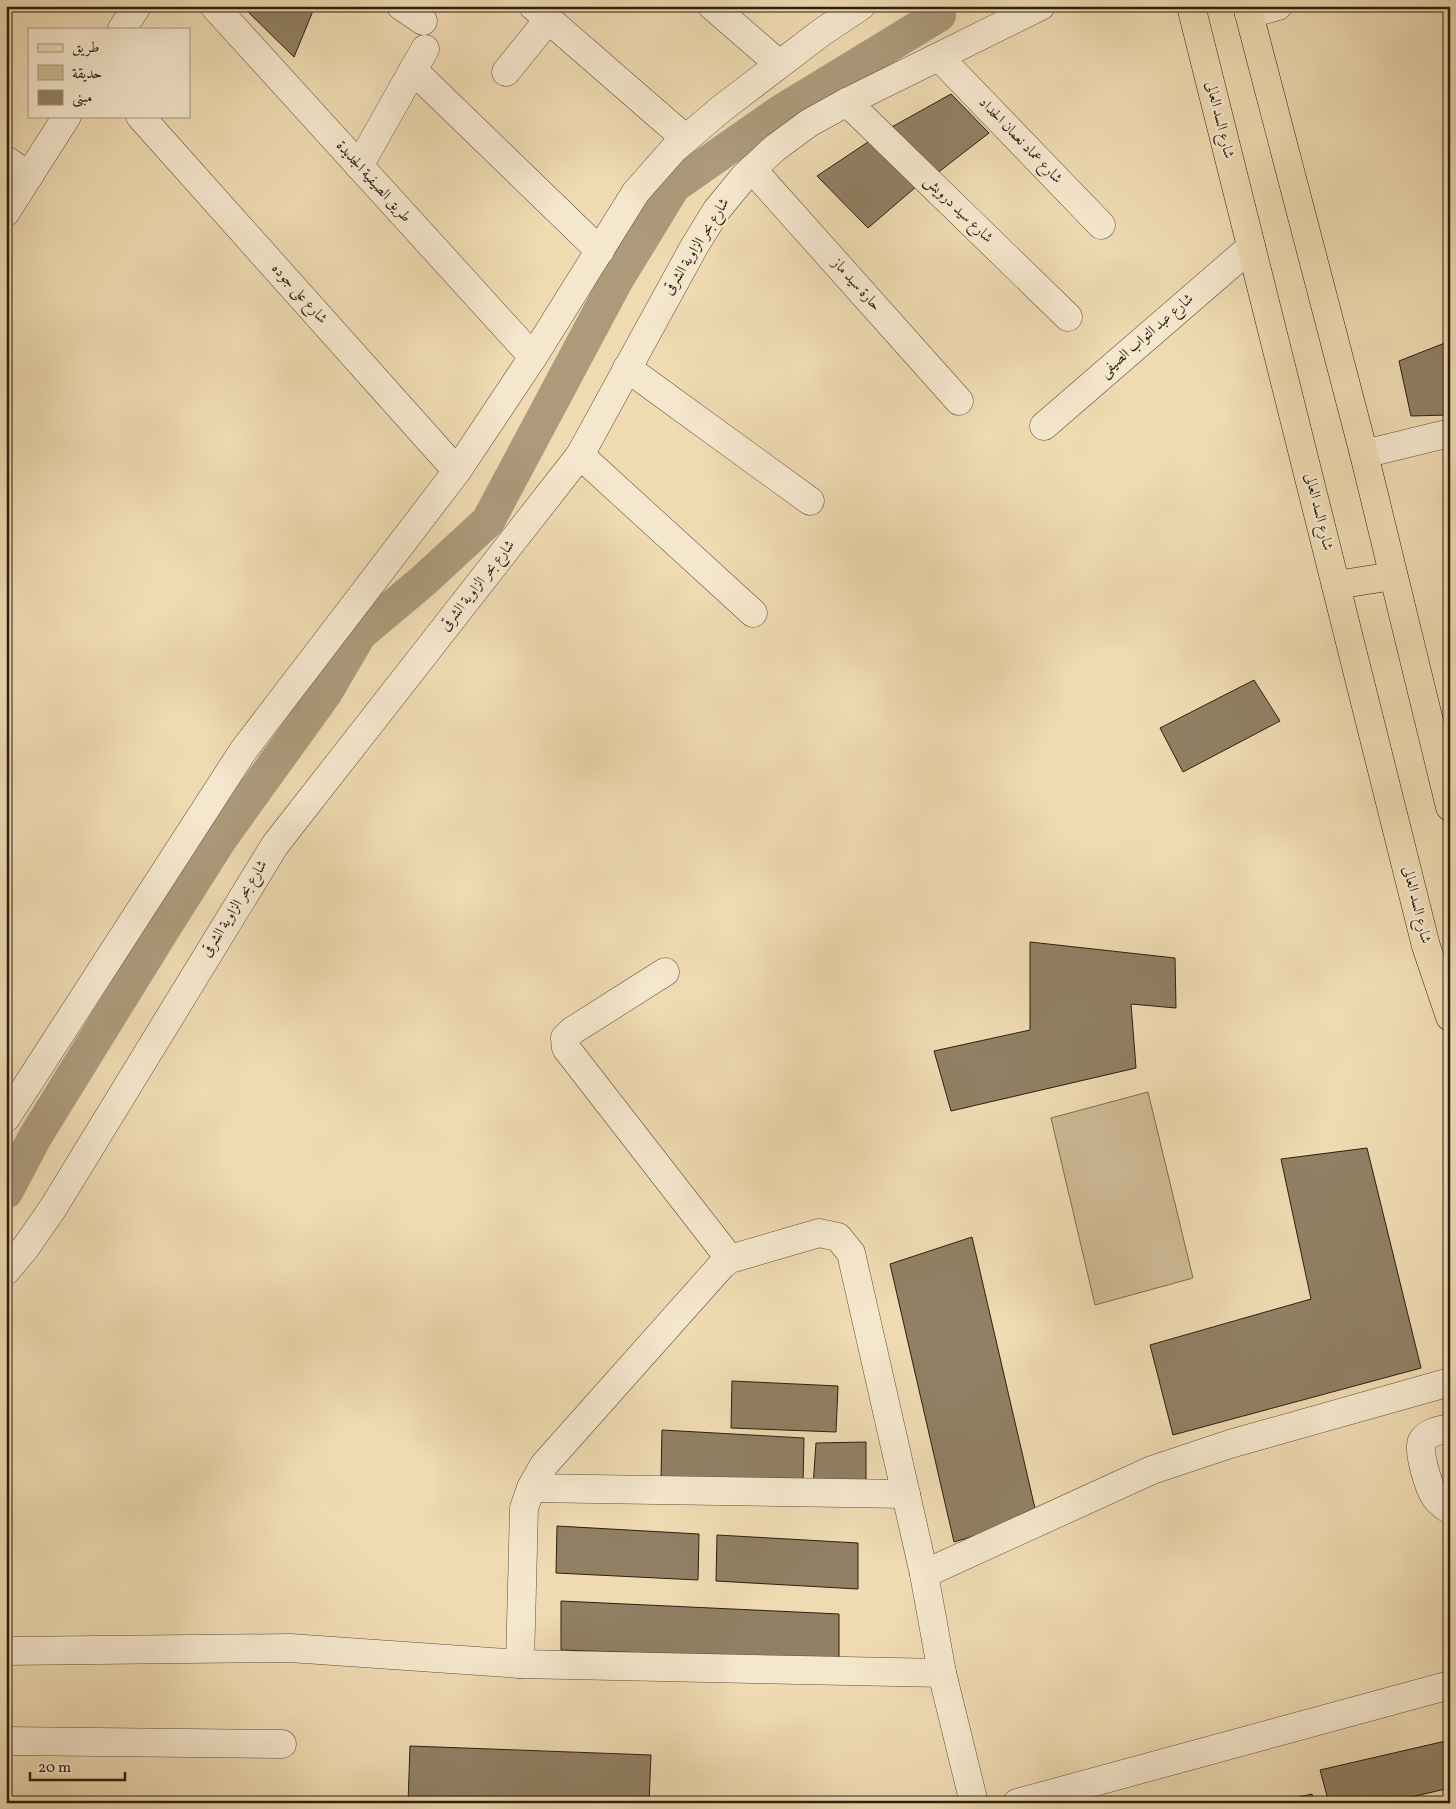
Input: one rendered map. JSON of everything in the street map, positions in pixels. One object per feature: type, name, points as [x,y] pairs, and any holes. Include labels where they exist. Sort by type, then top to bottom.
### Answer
[{"type":"main road","name":"شارع السد العالى","points":[[1191,6],[1426,946],[1450,1017]]},
{"type":"main road","points":[[1248,10],[1364,454],[1393,576],[1444,757],[1450,807]]},
{"type":"main road","points":[[1336,585],[1393,576]]},
{"type":"street","points":[[123,28],[137,6]]},
{"type":"street","name":"طريق الصيفية الجديدة","points":[[214,6],[533,357]]},
{"type":"street","points":[[712,6],[779,64]]},
{"type":"street","points":[[6,1118],[243,751],[457,472],[533,357],[636,192],[674,150],[721,109],[822,32],[861,6]]},
{"type":"street","name":"شارع بحر الزاوية الشرقى","points":[[6,1270],[26,1247],[54,1208],[275,845],[580,456],[694,247],[716,211],[743,178],[774,148],[809,123],[847,102],[1041,6]]},
{"type":"street","points":[[1248,10],[1278,6]]},
{"type":"street","points":[[506,72],[541,13],[686,139]]},
{"type":"street","name":"شارع عماد نعمان الحداد","points":[[939,57],[1101,225]]},
{"type":"street","points":[[359,166],[419,59],[600,251]]},
{"type":"street","name":"شارع سيد درويش","points":[[847,102],[1068,317]]},
{"type":"street","points":[[6,212],[66,118]]},
{"type":"street","name":"شارع على جوده","points":[[142,118],[457,472]]},
{"type":"street","points":[[6,160],[29,176]]},
{"type":"street","name":"حارة سيد ماز","points":[[752,169],[959,401]]},
{"type":"street","name":"شارع عبد التواب الصيفى","points":[[1044,426],[1251,247]]},
{"type":"street","points":[[627,368],[810,501]]},
{"type":"street","points":[[1364,454],[1450,434]]},
{"type":"street","points":[[580,456],[753,613]]},
{"type":"street","points":[[665,972],[572,1031],[565,1038],[566,1048],[730,1258]]},
{"type":"street","points":[[520,1664],[524,1508],[531,1488],[544,1465],[730,1258],[819,1234],[838,1237],[851,1253],[924,1574],[942,1674],[974,1803]]},
{"type":"street","points":[[924,1574],[1152,1470],[1230,1444],[1450,1382]]},
{"type":"street","points":[[1450,1428],[1427,1436],[1423,1440],[1420,1451],[1434,1496],[1450,1510]]},
{"type":"street","points":[[531,1488],[906,1494]]},
{"type":"street","points":[[6,1650],[290,1648],[520,1664],[942,1674]]},
{"type":"street","points":[[1017,1803],[1450,1685]]},
{"type":"street","points":[[6,1741],[282,1744]]},
{"type":"green space","points":[[1148,1092],[1193,1278],[1095,1305],[1051,1118]]},
{"type":"building","points":[[242,6],[315,6],[294,57]]},
{"type":"building","points":[[951,94],[989,133],[936,174],[890,128]]},
{"type":"building","points":[[868,142],[917,186],[868,228],[817,176]]},
{"type":"building","points":[[1450,341],[1450,415],[1411,416],[1399,361]]},
{"type":"building","points":[[1254,680],[1280,721],[1183,772],[1160,728]]},
{"type":"building","points":[[1030,942],[1175,958],[1176,1008],[1131,1004],[1136,1068],[951,1111],[934,1051],[1030,1030]]},
{"type":"building","points":[[1367,1148],[1421,1368],[1173,1435],[1150,1345],[1311,1299],[1281,1159]]},
{"type":"building","points":[[972,1237],[1037,1517],[954,1542],[890,1264]]},
{"type":"building","points":[[732,1381],[838,1386],[836,1432],[731,1428]]},
{"type":"building","points":[[662,1430],[804,1438],[803,1484],[661,1477]]},
{"type":"building","points":[[866,1442],[866,1487],[813,1486],[816,1443]]},
{"type":"building","points":[[557,1526],[699,1534],[698,1580],[556,1573]]},
{"type":"building","points":[[717,1535],[858,1543],[858,1589],[716,1581]]},
{"type":"building","points":[[561,1601],[839,1614],[839,1660],[561,1650]]},
{"type":"building","points":[[1450,1740],[1450,1788],[1385,1803],[1329,1803],[1320,1770]]},
{"type":"building","points":[[410,1746],[651,1755],[649,1803],[408,1803]]},
{"type":"building","points":[[1312,1794],[1314,1803],[1271,1803]]},
{"type":"waterway","points":[[6,1192],[35,1137],[221,838],[326,692],[360,634],[423,581],[488,521],[616,281],[674,186],[780,112],[939,15]]}]
